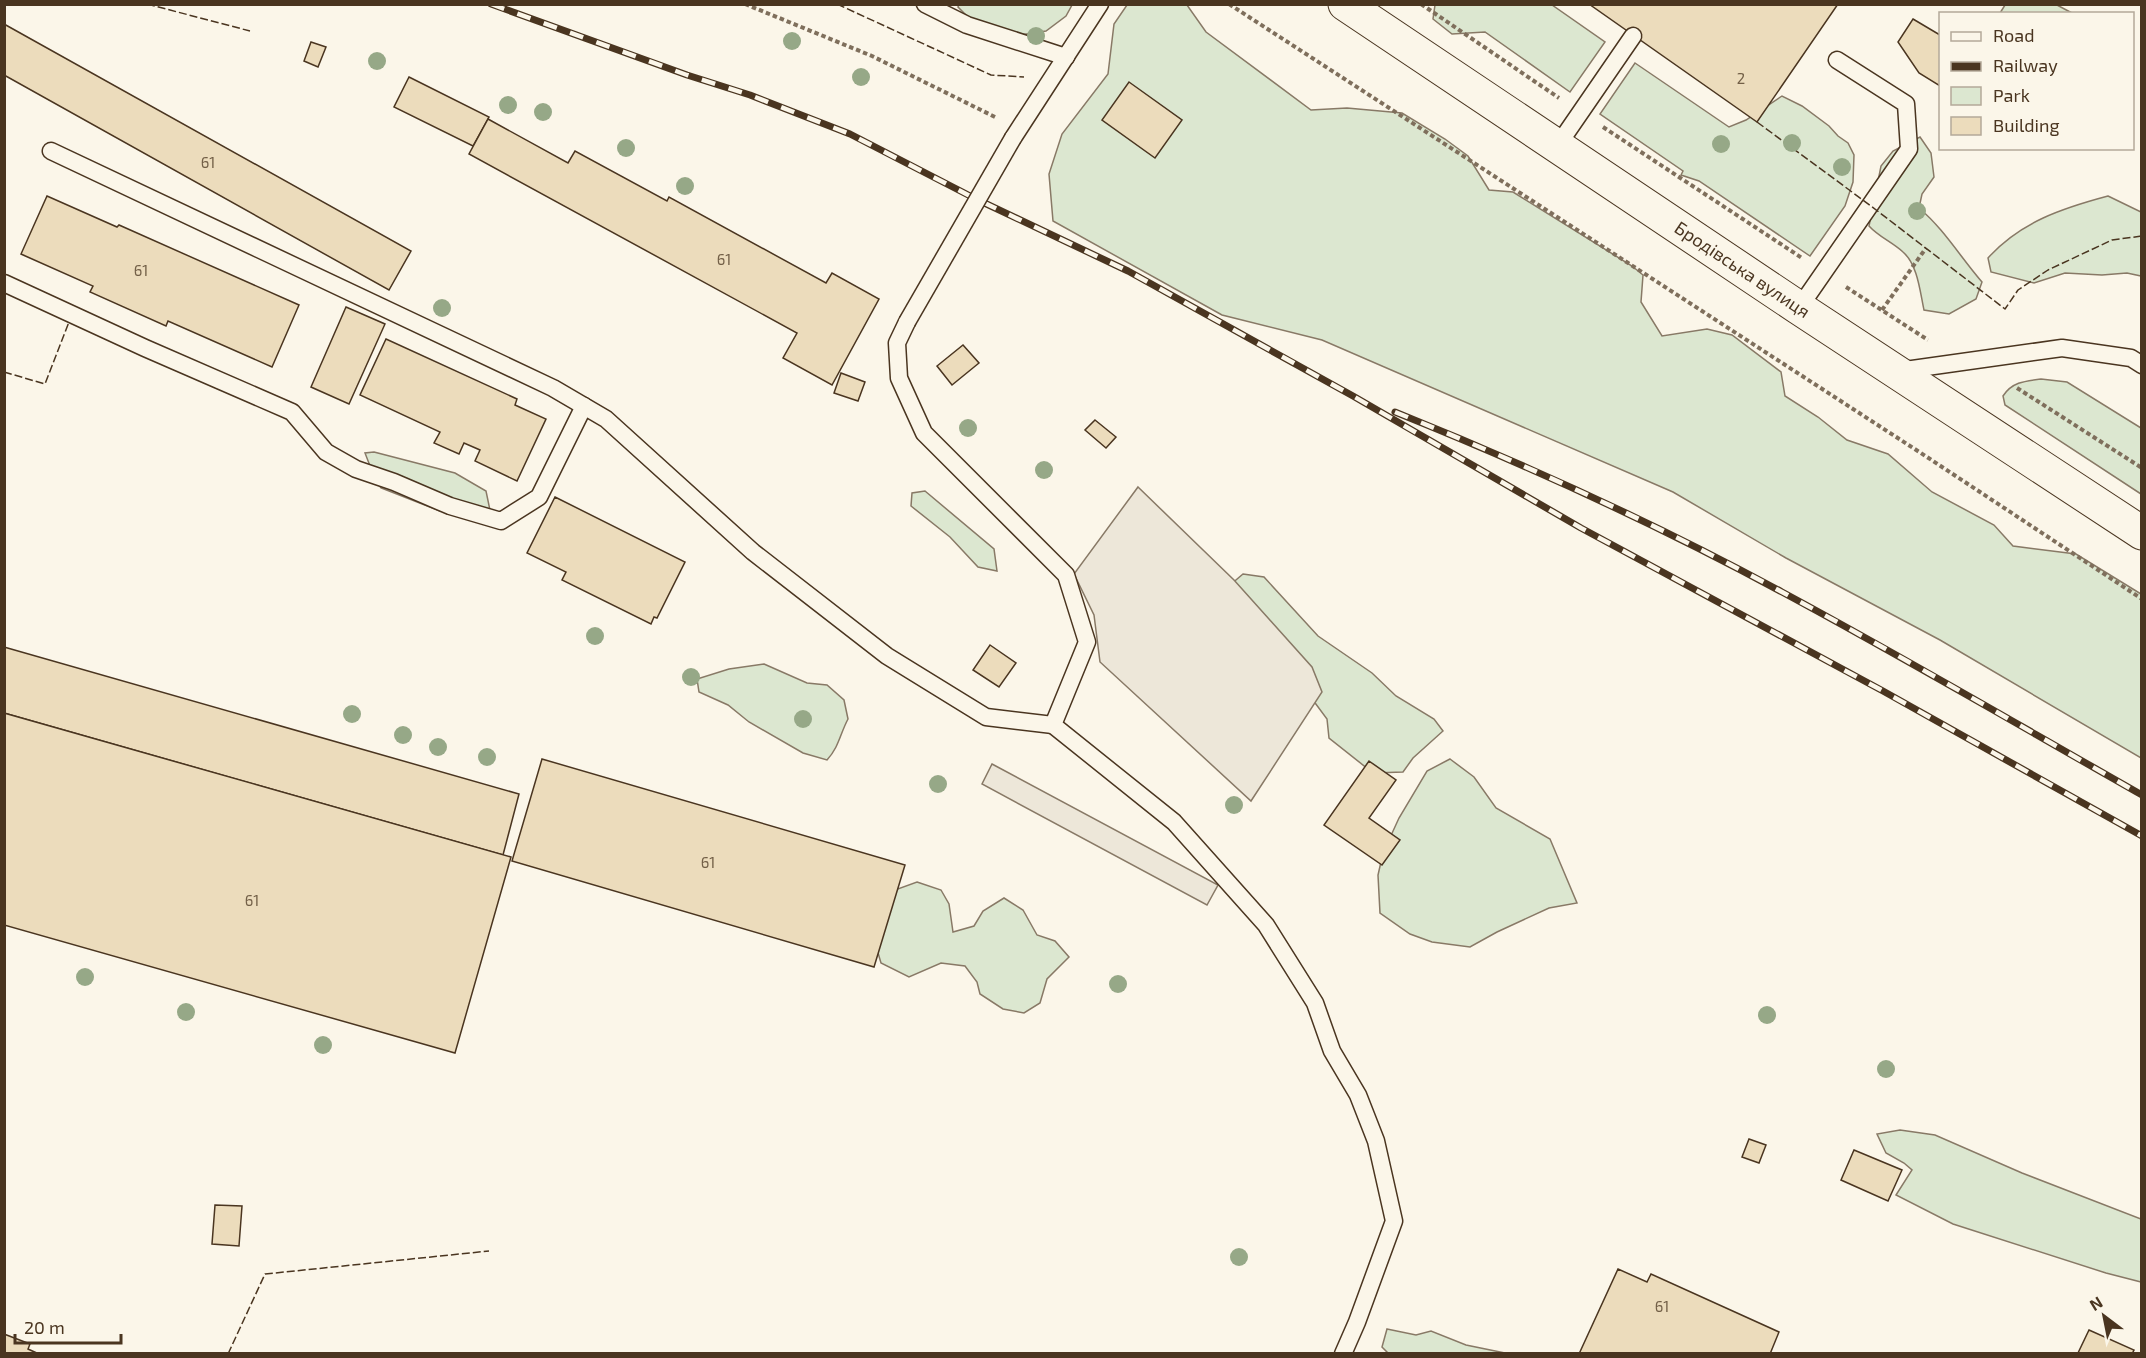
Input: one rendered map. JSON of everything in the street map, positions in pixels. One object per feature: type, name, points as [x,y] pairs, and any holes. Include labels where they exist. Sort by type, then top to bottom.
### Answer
[{"type":"main road","name":"Бродівська вулиця","points":[[1345,4],[1799,308],[2142,533]]},
{"type":"lane","points":[[925,4],[967,24],[1066,57]]},
{"type":"lane","points":[[1053,725],[1087,642],[1066,575],[924,433],[899,378],[897,343],[1016,133],[1100,4]]},
{"type":"lane","points":[[1558,146],[1633,36]]},
{"type":"lane","points":[[1799,308],[1910,149],[1906,104],[1836,60]]},
{"type":"lane","points":[[51,151],[553,388],[606,419],[753,552],[887,656],[986,717],[1053,725],[1174,822],[1266,925],[1315,1003],[1332,1051],[1358,1095],[1376,1141],[1394,1221],[1357,1322],[1343,1353]]},
{"type":"lane","points":[[4,283],[292,412],[326,452],[356,469],[394,482],[450,506],[501,521],[538,497],[584,406]]},
{"type":"lane","points":[[1896,372],[2062,348],[2131,358],[2142,364]]},
{"type":"path","points":[[745,4],[872,56],[1016,133]]},
{"type":"path","points":[[1229,4],[2142,599]]},
{"type":"path","points":[[1420,4],[1935,344]]},
{"type":"path","points":[[1882,310],[1926,248]]},
{"type":"path","points":[[2017,388],[2142,468]]},
{"type":"green space","points":[[959,4],[1072,5],[1066,16],[1046,31],[1020,35],[968,17],[958,7]]},
{"type":"green space","points":[[1127,5],[1187,5],[1206,32],[1311,110],[1347,108],[1402,113],[1468,156],[1489,190],[1513,192],[1643,275],[1641,302],[1662,336],[1707,329],[1732,335],[1781,372],[1785,396],[1818,417],[1847,440],[1888,454],[1932,492],[1994,525],[2013,546],[2076,554],[2141,594],[2141,758],[1940,640],[1786,558],[1673,492],[1322,340],[1222,315],[1053,221],[1049,174],[1062,134],[1108,74],[1114,24]]},
{"type":"green space","points":[[1435,5],[1552,5],[1605,42],[1570,92],[1485,32],[1452,34],[1433,19]]},
{"type":"green space","points":[[2005,5],[2057,5],[2070,12],[2001,12]]},
{"type":"green space","points":[[1635,63],[1729,127],[1746,120],[1782,96],[1802,106],[1848,143],[1854,155],[1853,182],[1845,206],[1810,256],[1699,181],[1681,175],[1683,171],[1600,114]]},
{"type":"green space","points":[[1920,137],[1931,153],[1934,177],[1922,194],[1919,208],[1944,234],[1982,282],[1976,299],[1949,314],[1924,310],[1918,279],[1908,257],[1869,226],[1881,166],[1893,151]]},
{"type":"green space","points":[[2108,196],[2141,212],[2141,276],[2127,273],[2102,275],[2065,273],[2034,283],[1991,272],[1988,258],[2014,235],[2059,211]]},
{"type":"green space","points":[[2041,379],[2067,382],[2141,428],[2141,494],[2005,405],[2003,396],[2010,388],[2024,382]]},
{"type":"green space","points":[[374,452],[455,473],[486,491],[491,515],[440,511],[381,488],[365,453]]},
{"type":"green space","points":[[925,491],[994,549],[997,571],[978,567],[950,537],[911,506],[912,493]]},
{"type":"green space","points":[[1243,574],[1264,577],[1318,636],[1372,673],[1396,696],[1434,719],[1443,731],[1413,758],[1403,772],[1373,773],[1329,738],[1327,719],[1223,591]]},
{"type":"green space","points":[[764,664],[807,683],[827,685],[844,700],[848,719],[837,745],[827,760],[803,753],[749,722],[728,705],[699,692],[697,679],[729,669]]},
{"type":"green space","points":[[1450,759],[1474,777],[1496,808],[1550,839],[1577,903],[1549,908],[1470,947],[1432,942],[1410,934],[1380,913],[1378,875],[1383,853],[1399,818],[1427,771]]},
{"type":"green space","points":[[917,882],[941,890],[949,904],[953,932],[974,926],[983,911],[1004,898],[1023,910],[1037,935],[1055,941],[1069,957],[1047,979],[1040,1003],[1024,1013],[1003,1009],[980,994],[977,982],[965,966],[941,963],[909,977],[881,963],[873,936],[892,891]]},
{"type":"green space","points":[[1900,1130],[1935,1135],[2022,1173],[2141,1219],[2141,1282],[1953,1224],[1896,1195],[1912,1170],[1886,1153],[1877,1134]]},
{"type":"green space","points":[[1387,1329],[1416,1335],[1431,1331],[1466,1345],[1505,1353],[1388,1353],[1382,1347]]},
{"type":"shaded area","points":[[1138,487],[1234,580],[1312,667],[1322,692],[1251,801],[1100,662],[1094,615],[1074,574]]},
{"type":"shaded area","points":[[992,764],[1218,885],[1207,905],[982,784]]},
{"type":"building","points":[[1589,4],[1838,4],[1757,122]]},
{"type":"building","points":[[1913,19],[1939,34],[1939,85],[1919,73],[1898,42]]},
{"type":"building","points":[[4,24],[411,251],[389,290],[4,75]]},
{"type":"building","points":[[311,42],[326,47],[318,67],[304,61]]},
{"type":"building","points":[[409,77],[489,117],[473,146],[394,107]]},
{"type":"building","points":[[1129,82],[1182,120],[1155,158],[1102,120]]},
{"type":"building","points":[[488,119],[568,163],[575,151],[667,201],[669,197],[826,283],[832,273],[879,299],[832,385],[783,358],[797,333],[469,154]]},
{"type":"building","points":[[47,196],[117,227],[119,225],[299,305],[272,367],[168,321],[166,326],[90,292],[93,286],[21,254]]},
{"type":"building","points":[[346,307],[385,324],[349,404],[311,387]]},
{"type":"building","points":[[386,339],[517,399],[515,405],[546,419],[517,481],[475,461],[480,450],[464,443],[459,454],[434,443],[440,432],[360,395]]},
{"type":"building","points":[[963,345],[979,363],[952,385],[937,366]]},
{"type":"building","points":[[841,373],[865,382],[858,401],[834,393]]},
{"type":"building","points":[[1095,420],[1116,437],[1106,448],[1085,430]]},
{"type":"building","points":[[555,497],[685,562],[657,618],[654,617],[651,624],[562,580],[566,572],[527,553]]},
{"type":"building","points":[[990,645],[1016,663],[999,687],[973,670]]},
{"type":"building","points":[[4,647],[519,794],[503,855],[4,713]]},
{"type":"building","points":[[4,713],[511,857],[455,1053],[4,925]]},
{"type":"building","points":[[542,759],[905,865],[874,967],[512,861]]},
{"type":"building","points":[[1369,761],[1396,780],[1369,818],[1400,840],[1382,865],[1324,825]]},
{"type":"building","points":[[1749,1139],[1766,1145],[1759,1163],[1742,1157]]},
{"type":"building","points":[[1854,1150],[1902,1170],[1888,1201],[1841,1180]]},
{"type":"building","points":[[215,1205],[242,1206],[239,1246],[212,1244]]},
{"type":"building","points":[[1618,1269],[1647,1282],[1651,1274],[1779,1332],[1770,1354],[1579,1354]]},
{"type":"building","points":[[2089,1330],[2134,1350],[2132,1354],[2078,1353]]},
{"type":"building","points":[[4,1334],[30,1344],[28,1349],[39,1354],[4,1354]]},
{"type":"railway","points":[[491,4],[687,75],[750,95],[850,134],[976,199],[1128,271],[1353,396],[1581,528],[1883,691],[2142,836]]},
{"type":"railway","points":[[1395,412],[1591,496],[1735,567],[2142,795]]},
{"type":"fence","points":[[147,4],[250,31]]},
{"type":"fence","points":[[837,4],[991,75],[1024,77]]},
{"type":"fence","points":[[1757,122],[2005,309],[2018,290],[2048,270],[2112,240],[2142,236]]},
{"type":"fence","points":[[4,372],[45,384],[69,322]]},
{"type":"fence","points":[[228,1354],[265,1274],[489,1251]]}]
